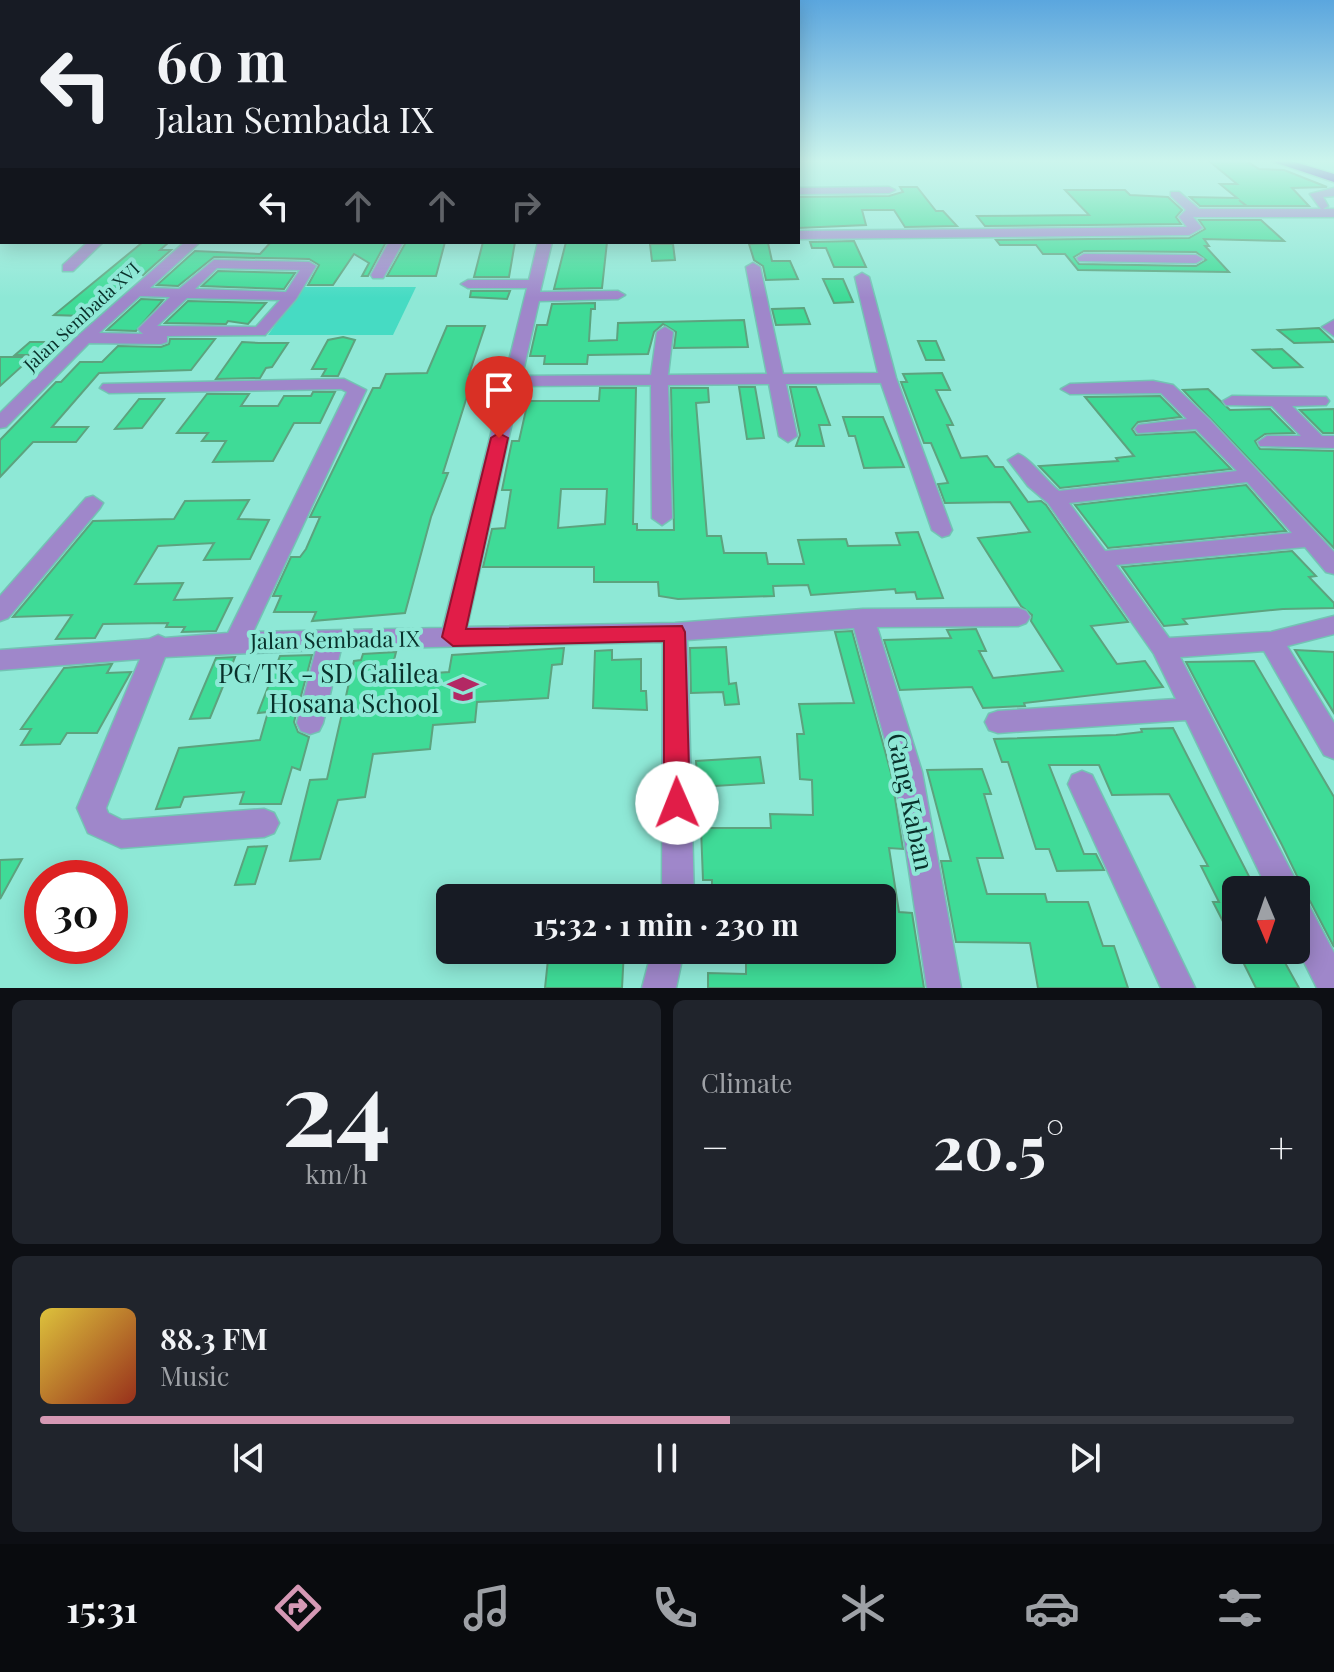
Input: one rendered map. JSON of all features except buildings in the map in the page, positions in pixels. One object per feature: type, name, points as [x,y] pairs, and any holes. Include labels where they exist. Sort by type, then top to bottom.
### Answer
[{"type":"street","points":[[1188,206],[1196,213]]},
{"type":"street","points":[[800,235],[1175,231],[1196,228],[1184,215],[1196,213],[1328,210]]},
{"type":"street","points":[[1084,258],[1198,264],[1175,231]]},
{"type":"street","points":[[68,268],[94,244]]},
{"type":"street","name":"Jalan Sembada XVI","points":[[0,423],[85,338],[191,244]]},
{"type":"street","points":[[378,275],[395,244]]},
{"type":"street","points":[[453,637],[545,244]]},
{"type":"street","points":[[214,264],[309,266],[291,296],[260,332],[146,329],[214,264]]},
{"type":"street","points":[[753,267],[788,436]]},
{"type":"street","points":[[862,277],[888,378],[942,530]]},
{"type":"street","points":[[468,284],[618,295]]},
{"type":"street","points":[[135,292],[291,296]]},
{"type":"street","points":[[662,518],[659,381],[665,332]]},
{"type":"street","points":[[85,338],[255,339]]},
{"type":"street","points":[[513,381],[888,378]]},
{"type":"street","points":[[109,388],[344,384],[357,390],[236,642]]},
{"type":"street","points":[[1070,389],[1153,386],[1167,389],[1203,423],[1334,566]]},
{"type":"street","points":[[1232,401],[1320,401]]},
{"type":"street","points":[[1277,401],[1325,442]]},
{"type":"street","points":[[1144,429],[1203,423]]},
{"type":"street","points":[[1267,442],[1325,442]]},
{"type":"street","points":[[1018,460],[1035,482],[1055,498],[1102,559],[1163,648],[1277,876]]},
{"type":"street","points":[[1055,498],[1252,475]]},
{"type":"street","points":[[0,612],[93,503]]},
{"type":"street","points":[[1102,559],[1310,539]]},
{"type":"street","name":"Jalan Sembada IX","points":[[0,660],[158,645],[675,632],[863,618],[1018,617]]},
{"type":"street","name":"Gang Kaban","points":[[863,618],[908,772],[944,988]]},
{"type":"street","points":[[1163,648],[1271,641],[1334,625]]},
{"type":"street","points":[[675,632],[678,884]]},
{"type":"street","points":[[310,723],[331,640]]},
{"type":"street","points":[[1271,641],[1334,747]]},
{"type":"street","points":[[158,645],[91,808],[98,823],[121,834],[264,823]]},
{"type":"street","points":[[998,722],[1192,709]]},
{"type":"street","points":[[1082,784],[1178,988]]},
{"type":"street","points":[[1310,940],[1334,987]]},
{"type":"street","points":[[659,988],[665,964]]},
{"type":"green space","points":[[302,287],[416,287],[393,335],[268,335]]},
{"type":"place","name":"PG/TK - SD Galilea Hosana School","points":[[463,689]]},
{"type":"route","points":[[499,438],[453,637],[675,632],[677,803]]}]
